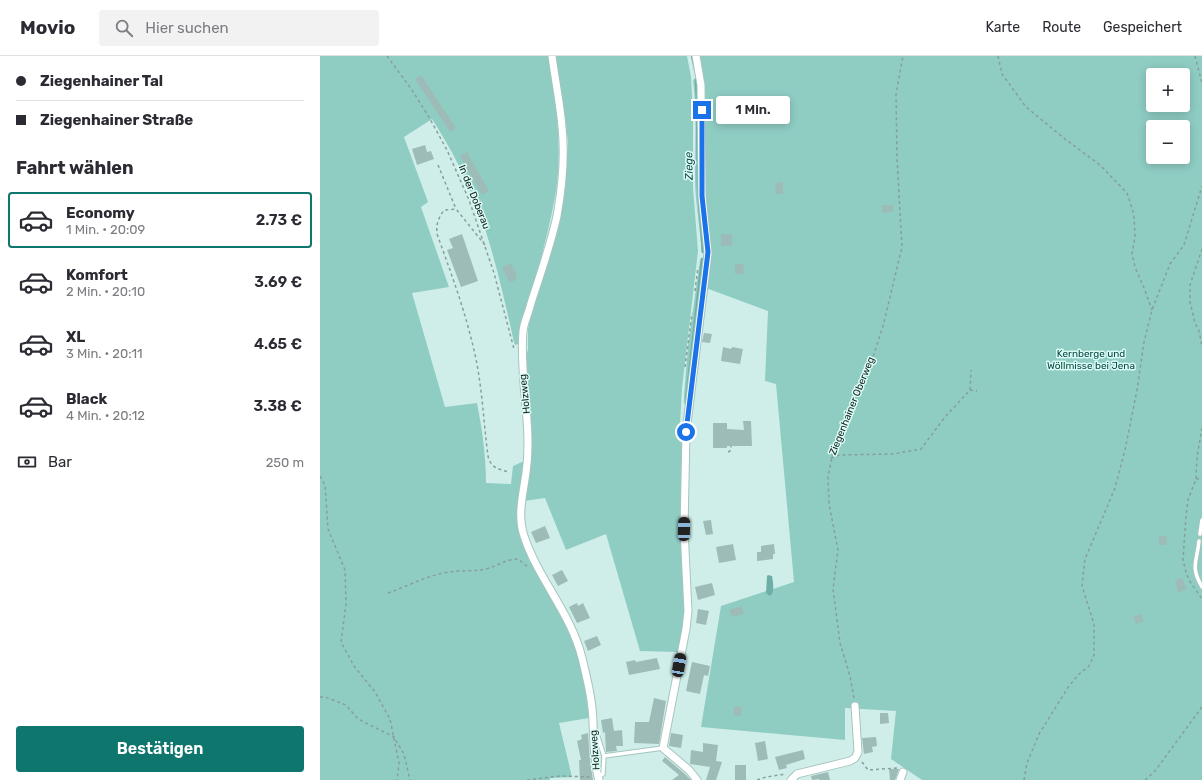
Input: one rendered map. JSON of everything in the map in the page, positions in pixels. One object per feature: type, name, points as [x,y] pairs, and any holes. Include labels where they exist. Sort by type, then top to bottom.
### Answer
[{"type":"street","name":"Holzweg","points":[[552,56],[562,128],[563,156],[561,187],[556,216],[524,329],[522,369],[527,415],[528,447],[521,523],[528,548],[567,620],[577,642],[589,691],[594,723],[593,733],[598,779]]},
{"type":"street","points":[[696,56],[701,85],[702,196],[708,252],[686,432],[684,529],[688,611],[686,629],[663,748],[689,770],[697,780]]},
{"type":"street","points":[[791,780],[797,774],[850,761],[855,758],[858,752],[855,706]]},
{"type":"street","points":[[900,780],[901,770]]},
{"type":"lane","points":[[1200,534],[1202,520]]},
{"type":"lane","points":[[1199,541],[1194,567],[1202,587]]},
{"type":"lane","name":"Holzweg","points":[[594,723],[604,756],[603,774],[598,779]]},
{"type":"lane","points":[[604,756],[663,748]]},
{"type":"path","name":"In der Doberau","points":[[387,56],[412,90],[447,150],[469,200],[485,244],[513,346],[515,351],[522,351]]},
{"type":"path","name":"Ziegenhainer Oberweg","points":[[855,706],[850,676],[840,643],[833,589],[838,550],[827,491],[828,476],[831,458],[883,326],[902,247],[897,158],[896,94],[903,56]]},
{"type":"path","points":[[998,56],[1002,74],[1026,107],[1065,140],[1100,165],[1127,193],[1134,215],[1132,254],[1135,267],[1152,310]]},
{"type":"path","points":[[1195,56],[1202,83]]},
{"type":"path","points":[[438,165],[456,209],[485,244]]},
{"type":"path","points":[[1024,780],[1027,763],[1039,734],[1078,675],[1089,666],[1094,655],[1094,624],[1082,586],[1085,559],[1116,488],[1137,390],[1144,342],[1152,310],[1170,264],[1184,245],[1202,186]]},
{"type":"path","points":[[456,209],[444,210],[438,218],[436,227],[454,279],[472,342],[482,397],[486,443],[490,464],[496,468],[509,472]]},
{"type":"path","points":[[1202,249],[1190,285],[1190,302],[1202,346]]},
{"type":"path","points":[[694,293],[698,261]]},
{"type":"path","points":[[685,369],[692,313]]},
{"type":"path","points":[[831,458],[840,455],[893,454],[921,450],[945,416],[970,390],[971,370]]},
{"type":"path","points":[[970,390],[977,391]]},
{"type":"path","points":[[1202,428],[1197,457],[1196,479],[1188,500],[1183,560],[1189,580],[1202,599]]},
{"type":"path","points":[[728,452],[730,451],[731,446]]},
{"type":"path","points":[[320,476],[325,486],[328,529],[345,570],[346,604],[341,642],[354,666],[374,692],[390,719],[399,763],[397,780]]},
{"type":"path","points":[[1196,479],[1202,478]]},
{"type":"path","points":[[388,593],[428,578],[450,572],[468,572],[486,569],[509,559],[518,559],[533,573]]},
{"type":"path","points":[[320,697],[325,697],[346,705],[358,718],[394,737],[404,754],[410,780]]},
{"type":"path","points":[[1145,780],[1155,771],[1202,707]]},
{"type":"path","points":[[858,758],[868,770],[901,770]]},
{"type":"path","points":[[757,780],[766,776],[797,774]]},
{"type":"path","points":[[527,780],[560,776],[598,779]]},
{"type":"green space","points":[[320,56],[549,56],[558,129],[559,147],[557,184],[548,232],[523,320],[518,344],[515,345],[514,342],[484,225],[468,185],[451,151],[432,119],[404,137],[428,202],[421,207],[449,287],[412,293],[445,407],[477,403],[481,423],[486,483],[511,484],[513,466],[524,461],[518,507],[518,525],[521,539],[531,562],[569,629],[580,661],[589,718],[559,723],[572,777],[550,778],[550,780],[320,780]]},
{"type":"green space","points":[[555,56],[687,56],[691,77],[693,112],[693,188],[698,251],[682,388],[680,423],[682,444],[682,569],[685,591],[685,611],[678,652],[640,651],[606,534],[566,550],[545,498],[524,501],[531,447],[530,415],[525,369],[525,359],[528,350],[528,330],[530,317],[550,253],[562,202],[568,142]]},
{"type":"green space","name":"Kernberge und Wöllmisse bei Jena","points":[[699,56],[1202,56],[1202,780],[922,780],[891,759],[896,711],[845,708],[845,740],[701,727],[721,606],[794,582],[776,384],[765,381],[768,311],[706,288]]},
{"type":"green space","points":[[696,78],[698,80],[705,250],[702,253],[695,185],[695,116],[693,80]]},
{"type":"green space","points":[[702,259],[705,262],[687,404],[684,404],[688,346],[700,260]]},
{"type":"shaded area","points":[[768,575],[772,576],[773,584],[773,592],[770,596],[766,593]]},
{"type":"building","points":[[421,75],[456,128],[450,132],[415,79]]},
{"type":"building","points":[[425,145],[427,152],[431,151],[434,159],[417,165],[412,149]]},
{"type":"building","points":[[467,152],[489,191],[482,195],[460,156]]},
{"type":"building","points":[[783,182],[783,194],[776,194],[775,183]]},
{"type":"building","points":[[882,205],[893,205],[893,212],[882,213]]},
{"type":"building","points":[[462,234],[478,281],[461,287],[447,250],[453,248],[449,239]]},
{"type":"building","points":[[721,234],[732,234],[732,246],[721,246]]},
{"type":"building","points":[[511,263],[517,274],[515,275],[517,279],[510,283],[502,268]]},
{"type":"building","points":[[735,264],[744,264],[743,274],[735,274]]},
{"type":"building","points":[[704,333],[712,334],[710,343],[702,342]]},
{"type":"building","points":[[723,347],[743,349],[740,364],[721,361]]},
{"type":"building","points":[[743,421],[751,421],[752,446],[727,446],[727,448],[713,448],[713,423],[727,423],[727,429],[744,430]]},
{"type":"building","points":[[711,520],[713,534],[706,535],[703,521]]},
{"type":"building","points":[[545,526],[550,538],[536,543],[531,532]]},
{"type":"building","points":[[1159,536],[1167,536],[1166,545],[1159,545]]},
{"type":"building","points":[[733,544],[736,560],[719,563],[716,547]]},
{"type":"building","points":[[774,544],[775,554],[773,554],[773,559],[757,561],[757,552],[761,552],[761,546]]},
{"type":"building","points":[[562,570],[568,581],[558,586],[552,575]]},
{"type":"building","points":[[1182,578],[1187,589],[1178,593],[1175,580]]},
{"type":"building","points":[[712,583],[715,595],[698,600],[695,587]]},
{"type":"building","points":[[577,603],[578,606],[583,603],[590,618],[577,623],[569,607]]},
{"type":"building","points":[[742,606],[744,614],[732,617],[729,610]]},
{"type":"building","points":[[698,609],[709,611],[706,625],[696,623]]},
{"type":"building","points":[[1141,614],[1144,621],[1136,624],[1133,617]]},
{"type":"building","points":[[597,636],[601,645],[588,651],[584,641]]},
{"type":"building","points":[[657,658],[660,669],[629,675],[626,662],[635,660],[636,662]]},
{"type":"building","points":[[692,662],[710,666],[708,676],[704,675],[700,694],[686,691]]},
{"type":"building","points":[[654,698],[666,701],[659,744],[634,743],[635,722],[649,722]]},
{"type":"building","points":[[734,706],[742,707],[741,716],[733,715]]},
{"type":"building","points":[[880,713],[888,713],[889,723],[880,724]]},
{"type":"building","points":[[612,718],[614,731],[622,730],[623,746],[616,746],[617,751],[606,752],[605,732],[603,733],[601,720]]},
{"type":"building","points":[[588,733],[593,780],[580,780],[579,760],[581,760],[577,741],[582,739],[581,735]]},
{"type":"building","points":[[671,733],[683,735],[681,748],[669,746]]},
{"type":"building","points":[[876,737],[877,746],[872,747],[873,752],[864,754],[862,738]]},
{"type":"building","points":[[765,741],[768,759],[758,761],[755,743]]},
{"type":"building","points":[[703,743],[718,745],[716,761],[722,762],[716,780],[706,780],[710,767],[690,764],[691,750],[703,752]]},
{"type":"building","points":[[803,750],[805,759],[786,765],[787,768],[779,770],[775,757]]},
{"type":"building","points":[[665,757],[691,780],[672,780],[679,775],[662,761]]},
{"type":"building","points":[[735,765],[746,765],[746,780],[735,780]]},
{"type":"building","points":[[889,769],[899,769],[895,780],[890,780]]},
{"type":"building","points":[[828,772],[830,780],[812,780],[811,776]]},
{"type":"waterway","name":"Ziege","points":[[692,56],[695,69]]},
{"type":"waterway","name":"Ziege","points":[[696,79],[698,187],[703,252]]},
{"type":"waterway","name":"Ziege","points":[[686,401],[702,259]]},
{"type":"route","points":[[686,432],[708,252],[702,196],[702,110]]}]
